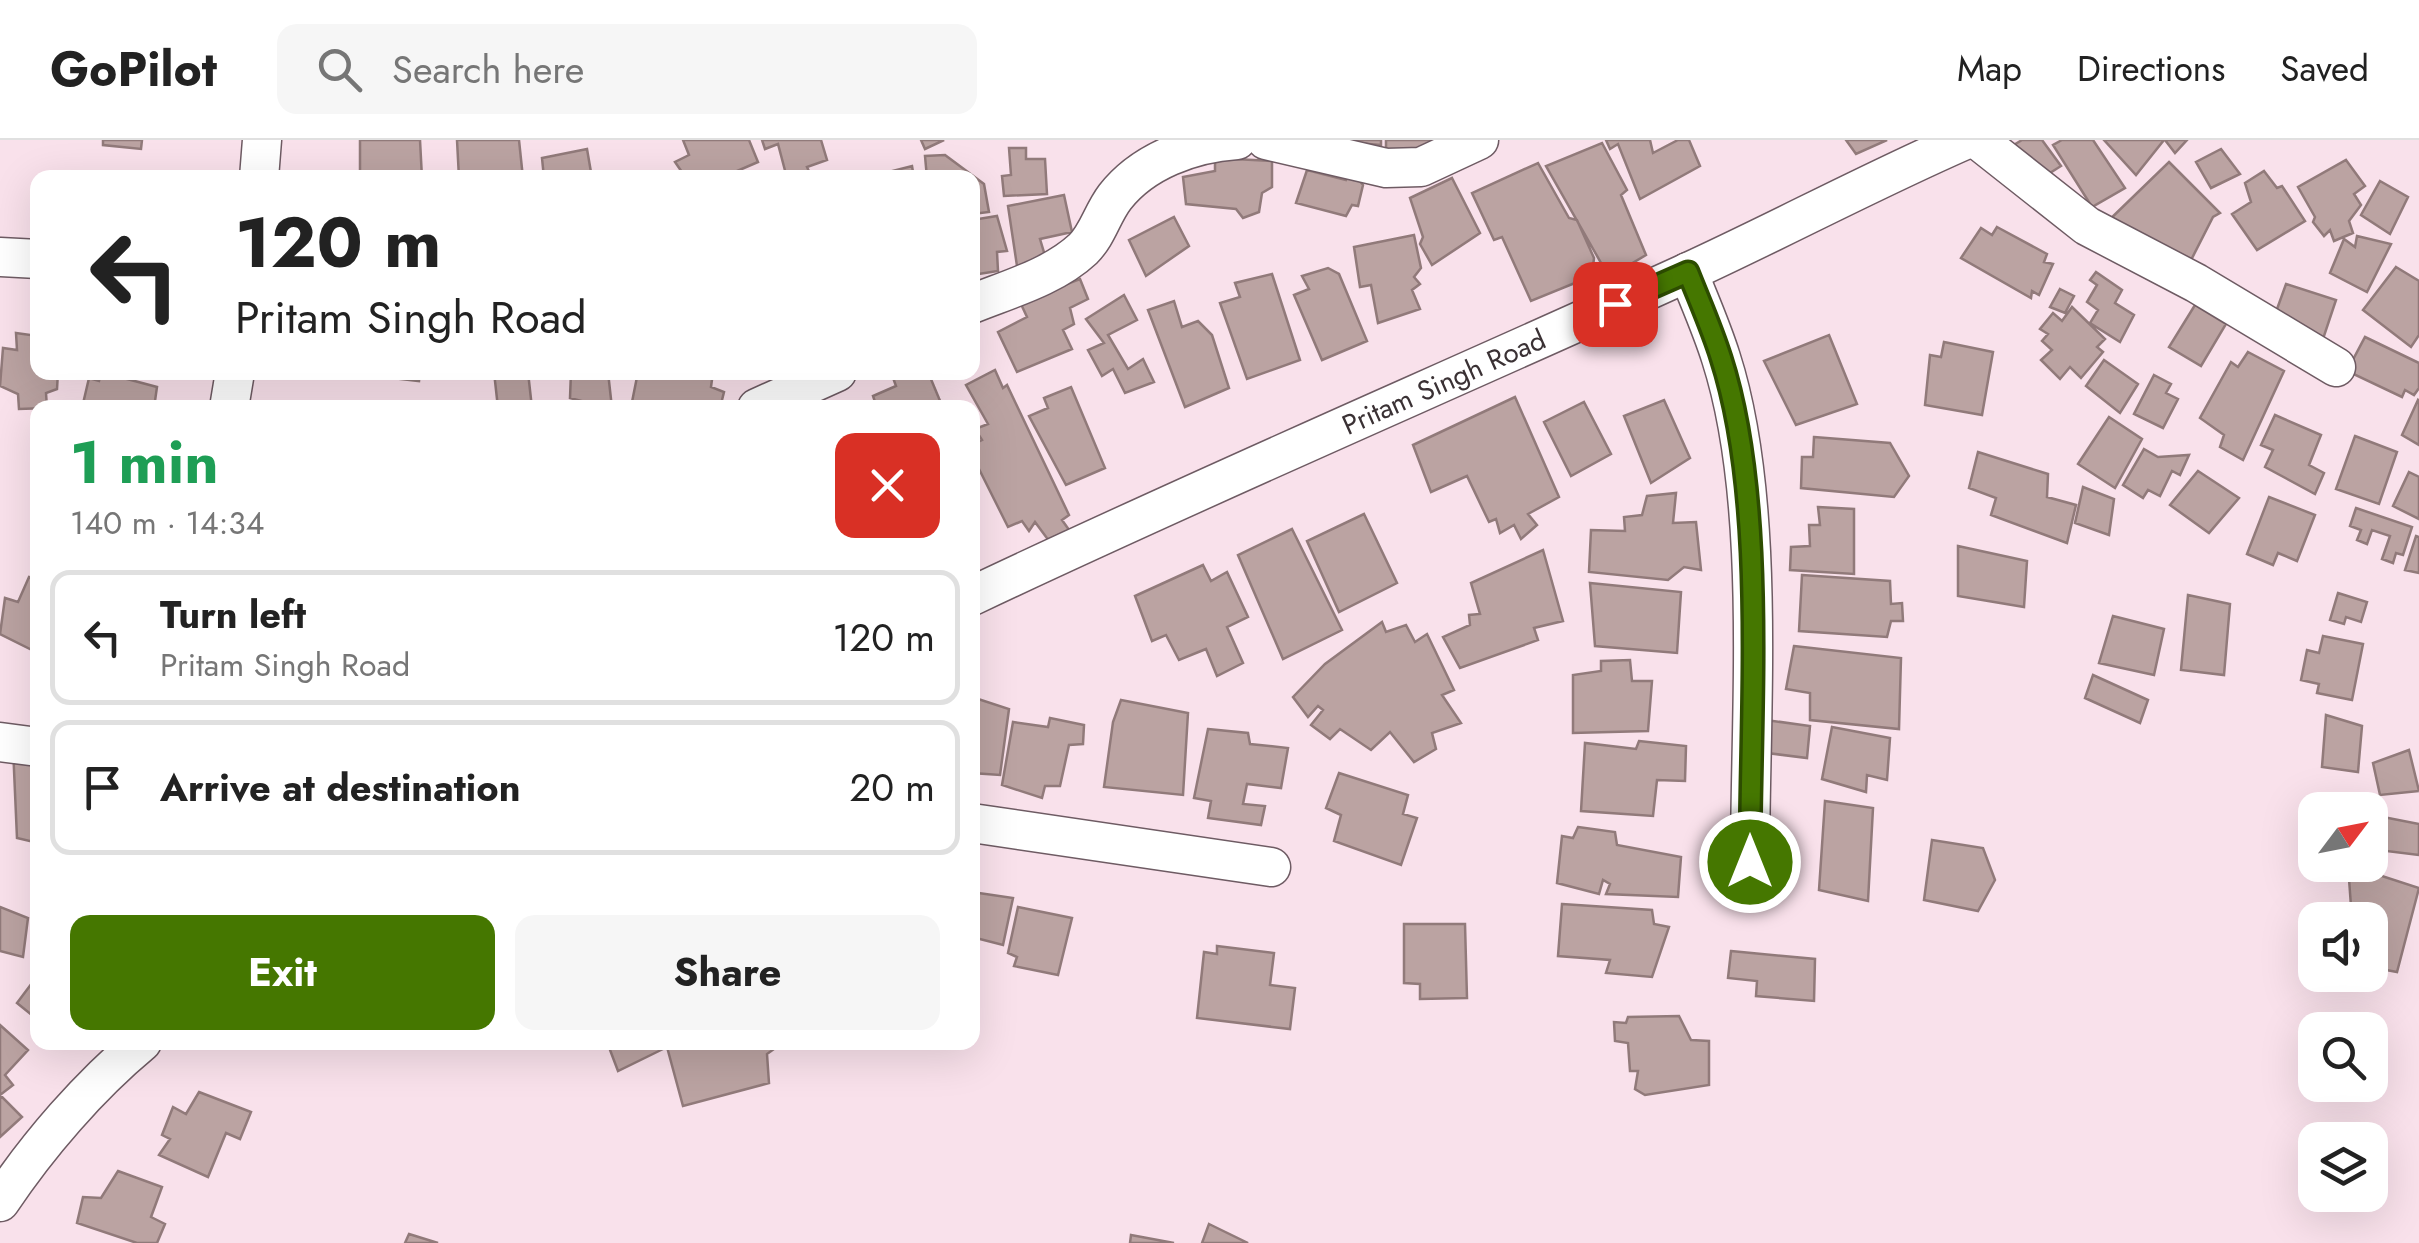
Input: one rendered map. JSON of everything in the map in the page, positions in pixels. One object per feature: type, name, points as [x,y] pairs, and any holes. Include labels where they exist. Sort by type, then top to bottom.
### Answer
[{"type":"street","points":[[259,170],[262,140]]},
{"type":"street","points":[[980,301],[1042,275],[1081,251],[1115,197],[1162,159],[1192,148],[1237,140]]},
{"type":"street","points":[[1266,140],[1386,168],[1421,167],[1479,140]]},
{"type":"street","name":"Pritam Singh Road","points":[[980,592],[1196,490],[1688,272],[1853,189],[1964,140]]},
{"type":"street","points":[[1978,140],[2087,226],[2196,283],[2336,367]]},
{"type":"street","points":[[0,257],[30,259]]},
{"type":"street","points":[[1688,272],[1722,360],[1742,457],[1750,568],[1750,862]]},
{"type":"street","points":[[775,400],[819,380]]},
{"type":"street","points":[[0,742],[30,746]]},
{"type":"street","points":[[980,824],[1271,867]]},
{"type":"street","points":[[0,1202],[17,1176],[134,1050]]},
{"type":"building","points":[[103,140],[142,140],[141,149],[103,145]]},
{"type":"building","points":[[360,140],[420,140],[422,170],[360,170]]},
{"type":"building","points":[[457,140],[519,140],[522,170],[459,170]]},
{"type":"building","points":[[683,140],[749,140],[758,162],[740,170],[680,170],[675,162],[689,155]]},
{"type":"building","points":[[762,140],[821,140],[827,160],[807,167],[808,170],[785,170],[778,144],[765,149]]},
{"type":"building","points":[[921,140],[944,140],[925,149]]},
{"type":"building","points":[[1321,140],[1381,140],[1381,145]]},
{"type":"building","points":[[1386,140],[1441,140],[1442,150],[1386,156]]},
{"type":"building","points":[[1606,140],[1650,140],[1653,153],[1678,140],[1689,140],[1700,166],[1640,199],[1618,144],[1610,149]]},
{"type":"building","points":[[1846,140],[1887,140],[1856,154]]},
{"type":"building","points":[[2022,140],[2042,140],[2061,166],[2042,178],[1999,154]]},
{"type":"building","points":[[2062,140],[2093,140],[2125,188],[2092,207],[2053,145]]},
{"type":"building","points":[[2104,140],[2164,140],[2136,175]]},
{"type":"building","points":[[2165,140],[2187,140],[2175,153]]},
{"type":"building","points":[[1602,143],[1627,190],[1621,195],[1646,255],[1609,277],[1546,166]]},
{"type":"building","points":[[1009,148],[1026,148],[1026,159],[1045,159],[1047,194],[1004,196],[1002,176],[1011,175]]},
{"type":"building","points":[[587,149],[591,170],[543,170],[542,158]]},
{"type":"building","points":[[2221,149],[2240,174],[2211,188],[2196,162]]},
{"type":"building","points":[[945,155],[965,170],[926,170],[925,156]]},
{"type":"building","points":[[1215,158],[1272,161],[1272,187],[1262,193],[1259,212],[1243,218],[1236,209],[1186,204],[1183,177],[1215,171]]},
{"type":"building","points":[[2346,160],[2365,186],[2354,194],[2361,205],[2349,221],[2353,233],[2334,241],[2330,230],[2324,236],[2313,222],[2315,217],[2298,187]]},
{"type":"building","points":[[2169,162],[2220,213],[2213,217],[2188,266],[2103,226]]},
{"type":"building","points":[[1538,163],[1569,218],[1577,220],[1594,258],[1592,276],[1531,301],[1502,237],[1494,240],[1472,193]]},
{"type":"building","points":[[1307,170],[1346,180],[1349,173],[1354,174],[1363,185],[1358,206],[1352,205],[1346,216],[1296,203]]},
{"type":"building","points":[[2264,171],[2277,188],[2282,186],[2305,221],[2257,250],[2232,214],[2251,202],[2245,183]]},
{"type":"building","points":[[1452,178],[1480,233],[1432,265],[1420,244],[1423,237],[1410,198]]},
{"type":"building","points":[[980,181],[984,184],[989,212],[980,213]]},
{"type":"building","points":[[2380,181],[2408,197],[2390,234],[2361,215]]},
{"type":"building","points":[[1064,195],[1072,232],[1040,239],[1046,259],[1017,266],[1008,206]]},
{"type":"building","points":[[997,216],[1007,251],[997,252],[998,271],[980,274],[980,219]]},
{"type":"building","points":[[1174,217],[1189,246],[1146,276],[1129,240]]},
{"type":"building","points":[[1997,227],[2047,254],[2044,262],[2053,264],[2039,295],[2032,291],[2031,298],[1961,258],[1981,228],[1992,235]]},
{"type":"building","points":[[1414,235],[1421,268],[1414,277],[1420,284],[1412,290],[1420,309],[1378,323],[1371,285],[1360,287],[1354,247]]},
{"type":"building","points":[[2357,236],[2391,244],[2367,292],[2330,273],[2344,239],[2355,247]]},
{"type":"building","points":[[2396,267],[2419,281],[2419,335],[2411,347],[2363,310]]},
{"type":"building","points":[[1328,268],[1339,274],[1367,341],[1322,360],[1294,295],[1309,289],[1302,276]]},
{"type":"building","points":[[2096,272],[2122,290],[2115,303],[2134,315],[2120,342],[2090,323],[2098,310],[2087,302],[2097,285],[2090,280]]},
{"type":"building","points":[[1272,274],[1300,360],[1247,379],[1220,303],[1240,297],[1235,283]]},
{"type":"building","points":[[1080,279],[1088,299],[1070,308],[1074,324],[1063,330],[1072,349],[1017,372],[998,332],[1027,317],[1020,302]]},
{"type":"building","points":[[2286,284],[2336,300],[2319,351],[2272,323]]},
{"type":"building","points":[[2060,289],[2074,296],[2065,313],[2050,307]]},
{"type":"building","points":[[1124,295],[1137,320],[1108,335],[1128,369],[1143,359],[1154,382],[1125,393],[1113,369],[1102,376],[1088,350],[1104,343],[1086,319]]},
{"type":"building","points":[[1174,301],[1182,327],[1198,321],[1212,335],[1229,388],[1185,407],[1148,310]]},
{"type":"building","points":[[2195,305],[2226,324],[2201,366],[2169,347]]},
{"type":"building","points":[[2072,307],[2105,339],[2097,347],[2103,352],[2081,378],[2070,367],[2060,379],[2041,360],[2052,350],[2042,341],[2048,334],[2040,329],[2053,313],[2062,321]]},
{"type":"building","points":[[16,333],[30,335],[30,380],[58,380],[57,389],[46,393],[46,400],[30,400],[30,409],[19,409],[18,394],[0,386],[3,348],[17,350]]},
{"type":"building","points":[[1829,335],[1857,404],[1796,425],[1764,361]]},
{"type":"building","points":[[2365,337],[2419,363],[2419,388],[2414,395],[2405,390],[2402,397],[2347,371]]},
{"type":"building","points":[[1944,342],[1993,352],[1982,415],[1925,405],[1930,355],[1941,357]]},
{"type":"building","points":[[2248,352],[2284,371],[2243,460],[2220,447],[2224,435],[2200,418],[2231,362],[2238,367]]},
{"type":"building","points":[[2104,360],[2138,384],[2120,413],[2086,386]]},
{"type":"building","points":[[995,370],[1003,388],[1007,385],[1069,515],[1062,520],[1072,534],[1052,545],[1035,522],[1029,531],[1022,521],[1008,527],[980,471],[980,427],[988,424],[980,410],[980,400],[974,400],[966,385]]},
{"type":"building","points":[[2154,375],[2171,384],[2166,393],[2178,399],[2163,428],[2134,414]]},
{"type":"building","points":[[89,380],[131,380],[157,387],[155,400],[84,400]]},
{"type":"building","points":[[495,380],[529,380],[531,400],[497,400]]},
{"type":"building","points":[[571,380],[609,380],[611,400],[570,398]]},
{"type":"building","points":[[636,380],[712,380],[711,387],[724,392],[722,400],[632,400]]},
{"type":"building","points":[[894,380],[931,380],[940,400],[874,400],[873,396],[896,386]]},
{"type":"building","points":[[1071,387],[1105,468],[1066,485],[1029,416],[1048,408],[1044,398]]},
{"type":"building","points":[[1515,397],[1559,497],[1528,514],[1537,525],[1521,539],[1514,525],[1500,533],[1496,519],[1489,522],[1467,476],[1431,492],[1413,445]]},
{"type":"building","points":[[1664,400],[1690,458],[1651,483],[1624,416]]},
{"type":"building","points":[[2419,401],[2419,445],[2402,435]]},
{"type":"building","points":[[1584,402],[1611,454],[1571,476],[1544,422]]},
{"type":"building","points":[[2275,415],[2321,435],[2309,465],[2324,473],[2315,494],[2265,467],[2273,450],[2261,445]]},
{"type":"building","points":[[2109,417],[2142,439],[2115,488],[2078,464]]},
{"type":"building","points":[[2355,436],[2397,452],[2379,504],[2336,489]]},
{"type":"building","points":[[1814,437],[1890,443],[1909,476],[1894,497],[1801,488],[1802,457],[1813,457]]},
{"type":"building","points":[[2144,449],[2158,457],[2189,455],[2180,475],[2172,471],[2160,496],[2148,490],[2143,498],[2123,485]]},
{"type":"building","points":[[1978,452],[2048,474],[2047,497],[2076,505],[2067,543],[1991,515],[1996,498],[1969,488]]},
{"type":"building","points":[[2198,471],[2239,498],[2209,533],[2170,505]]},
{"type":"building","points":[[2409,472],[2419,477],[2419,519],[2393,506]]},
{"type":"building","points":[[2083,487],[2114,499],[2109,535],[2075,523]]},
{"type":"building","points":[[1676,493],[1673,523],[1696,522],[1701,570],[1684,567],[1668,580],[1589,572],[1591,530],[1625,531],[1624,517],[1642,515],[1647,496]]},
{"type":"building","points":[[2269,497],[2315,515],[2297,561],[2278,553],[2273,565],[2247,554]]},
{"type":"building","points":[[1818,507],[1854,509],[1854,574],[1790,570],[1791,547],[1810,546],[1809,525],[1820,525]]},
{"type":"building","points":[[2356,508],[2412,527],[2403,555],[2396,553],[2393,563],[2382,559],[2390,536],[2372,530],[2367,544],[2357,540],[2361,530],[2350,526]]},
{"type":"building","points":[[1364,514],[1397,583],[1339,612],[1307,541]]},
{"type":"building","points":[[1292,529],[1342,630],[1283,659],[1238,555]]},
{"type":"building","points":[[2416,536],[2419,537],[2419,573],[2405,570]]},
{"type":"building","points":[[1958,546],[2027,561],[2024,607],[1958,596]]},
{"type":"building","points":[[1543,550],[1563,621],[1534,628],[1538,640],[1460,668],[1443,637],[1470,625],[1469,615],[1480,614],[1471,583]]},
{"type":"building","points":[[1203,565],[1211,581],[1227,572],[1248,617],[1227,627],[1243,663],[1217,676],[1206,649],[1179,660],[1166,635],[1152,641],[1135,596]]},
{"type":"building","points":[[1802,575],[1890,581],[1891,604],[1902,603],[1903,621],[1891,621],[1887,637],[1799,631]]},
{"type":"building","points":[[30,577],[30,649],[0,634],[5,598],[18,602]]},
{"type":"building","points":[[1590,583],[1681,592],[1677,653],[1595,646]]},
{"type":"building","points":[[2338,593],[2367,602],[2361,622],[2346,617],[2344,624],[2330,620]]},
{"type":"building","points":[[2188,595],[2230,604],[2224,675],[2181,670]]},
{"type":"building","points":[[2113,616],[2164,629],[2154,675],[2099,663]]},
{"type":"building","points":[[1382,622],[1386,632],[1406,625],[1415,642],[1427,634],[1454,690],[1442,695],[1461,723],[1432,733],[1436,749],[1414,762],[1390,732],[1371,750],[1340,729],[1330,739],[1311,725],[1323,710],[1318,706],[1308,717],[1293,697],[1325,664]]},
{"type":"building","points":[[2323,636],[2363,644],[2352,700],[2317,693],[2319,684],[2301,680],[2307,650],[2319,653]]},
{"type":"building","points":[[1794,646],[1901,658],[1899,729],[1810,720],[1810,693],[1786,689]]},
{"type":"building","points":[[1630,660],[1632,681],[1652,681],[1648,731],[1573,733],[1573,675],[1601,671],[1601,661]]},
{"type":"building","points":[[2093,675],[2148,700],[2140,723],[2085,698]]},
{"type":"building","points":[[980,700],[1009,709],[1000,775],[980,774]]},
{"type":"building","points":[[1121,700],[1188,713],[1183,795],[1104,787],[1113,722]]},
{"type":"building","points":[[2326,715],[2362,726],[2358,772],[2322,767]]},
{"type":"building","points":[[1050,718],[1084,725],[1083,744],[1069,745],[1060,786],[1045,786],[1042,798],[1002,785],[1013,722],[1048,727]]},
{"type":"building","points":[[1766,720],[1810,726],[1807,758],[1759,752]]},
{"type":"building","points":[[1832,727],[1890,738],[1887,780],[1867,775],[1866,792],[1822,779]]},
{"type":"building","points":[[1208,729],[1248,733],[1250,744],[1288,748],[1281,788],[1247,784],[1243,804],[1265,806],[1261,825],[1208,818],[1211,801],[1194,798]]},
{"type":"building","points":[[1639,741],[1686,746],[1685,781],[1657,780],[1653,816],[1581,811],[1585,743],[1636,749]]},
{"type":"building","points":[[13,747],[30,750],[30,841],[17,838]]},
{"type":"building","points":[[2409,750],[2419,791],[2379,792],[2373,763]]},
{"type":"building","points":[[1339,773],[1408,795],[1403,814],[1417,818],[1401,865],[1334,841],[1341,815],[1326,808]]},
{"type":"building","points":[[1825,801],[1873,808],[1868,901],[1819,890]]},
{"type":"building","points":[[2388,818],[2419,824],[2419,855],[2388,851]]},
{"type":"building","points":[[1578,827],[1615,832],[1617,845],[1681,857],[1678,897],[1606,894],[1610,884],[1603,880],[1599,894],[1557,883],[1562,836],[1573,838]]},
{"type":"building","points":[[1932,840],[1983,848],[1995,880],[1978,911],[1924,900]]},
{"type":"building","points":[[2388,878],[2419,888],[2397,972],[2388,970],[2388,902],[2351,902],[2349,882],[2388,882]]},
{"type":"building","points":[[980,893],[1013,898],[1003,945],[980,939]]},
{"type":"building","points":[[1562,904],[1652,910],[1654,924],[1669,927],[1652,977],[1606,973],[1610,960],[1558,956]]},
{"type":"building","points":[[0,907],[28,918],[23,957],[0,951]]},
{"type":"building","points":[[1018,907],[1072,918],[1058,975],[1014,966],[1017,957],[1008,953]]},
{"type":"building","points":[[1404,924],[1465,924],[1467,998],[1420,999],[1420,984],[1404,983]]},
{"type":"building","points":[[1217,946],[1274,953],[1270,985],[1295,988],[1290,1029],[1197,1018],[1204,952],[1217,954]]},
{"type":"building","points":[[1731,951],[1815,959],[1814,1001],[1756,996],[1757,981],[1728,978]]},
{"type":"building","points":[[30,986],[30,1014],[17,1003]]},
{"type":"building","points":[[1679,1016],[1691,1040],[1709,1041],[1709,1085],[1645,1095],[1635,1089],[1638,1071],[1630,1071],[1628,1043],[1615,1041],[1614,1022],[1626,1023],[1628,1017]]},
{"type":"building","points":[[0,1025],[28,1050],[5,1075],[13,1085],[0,1095]]},
{"type":"building","points":[[610,1050],[661,1050],[618,1071]]},
{"type":"building","points":[[668,1050],[773,1050],[767,1054],[769,1083],[683,1106]]},
{"type":"building","points":[[199,1092],[251,1112],[240,1139],[226,1133],[208,1177],[159,1155],[170,1139],[162,1135],[173,1107],[186,1114]]},
{"type":"building","points":[[0,1095],[22,1117],[0,1137]]},
{"type":"building","points":[[118,1171],[162,1187],[151,1217],[165,1224],[157,1243],[137,1243],[77,1223],[83,1197],[101,1198]]},
{"type":"building","points":[[1209,1224],[1248,1243],[1202,1243]]},
{"type":"building","points":[[409,1234],[438,1243],[405,1243]]},
{"type":"building","points":[[1131,1235],[1174,1243],[1130,1243]]},
{"type":"route","points":[[1615,304],[1688,272],[1722,360],[1742,457],[1750,568],[1750,862]]}]
